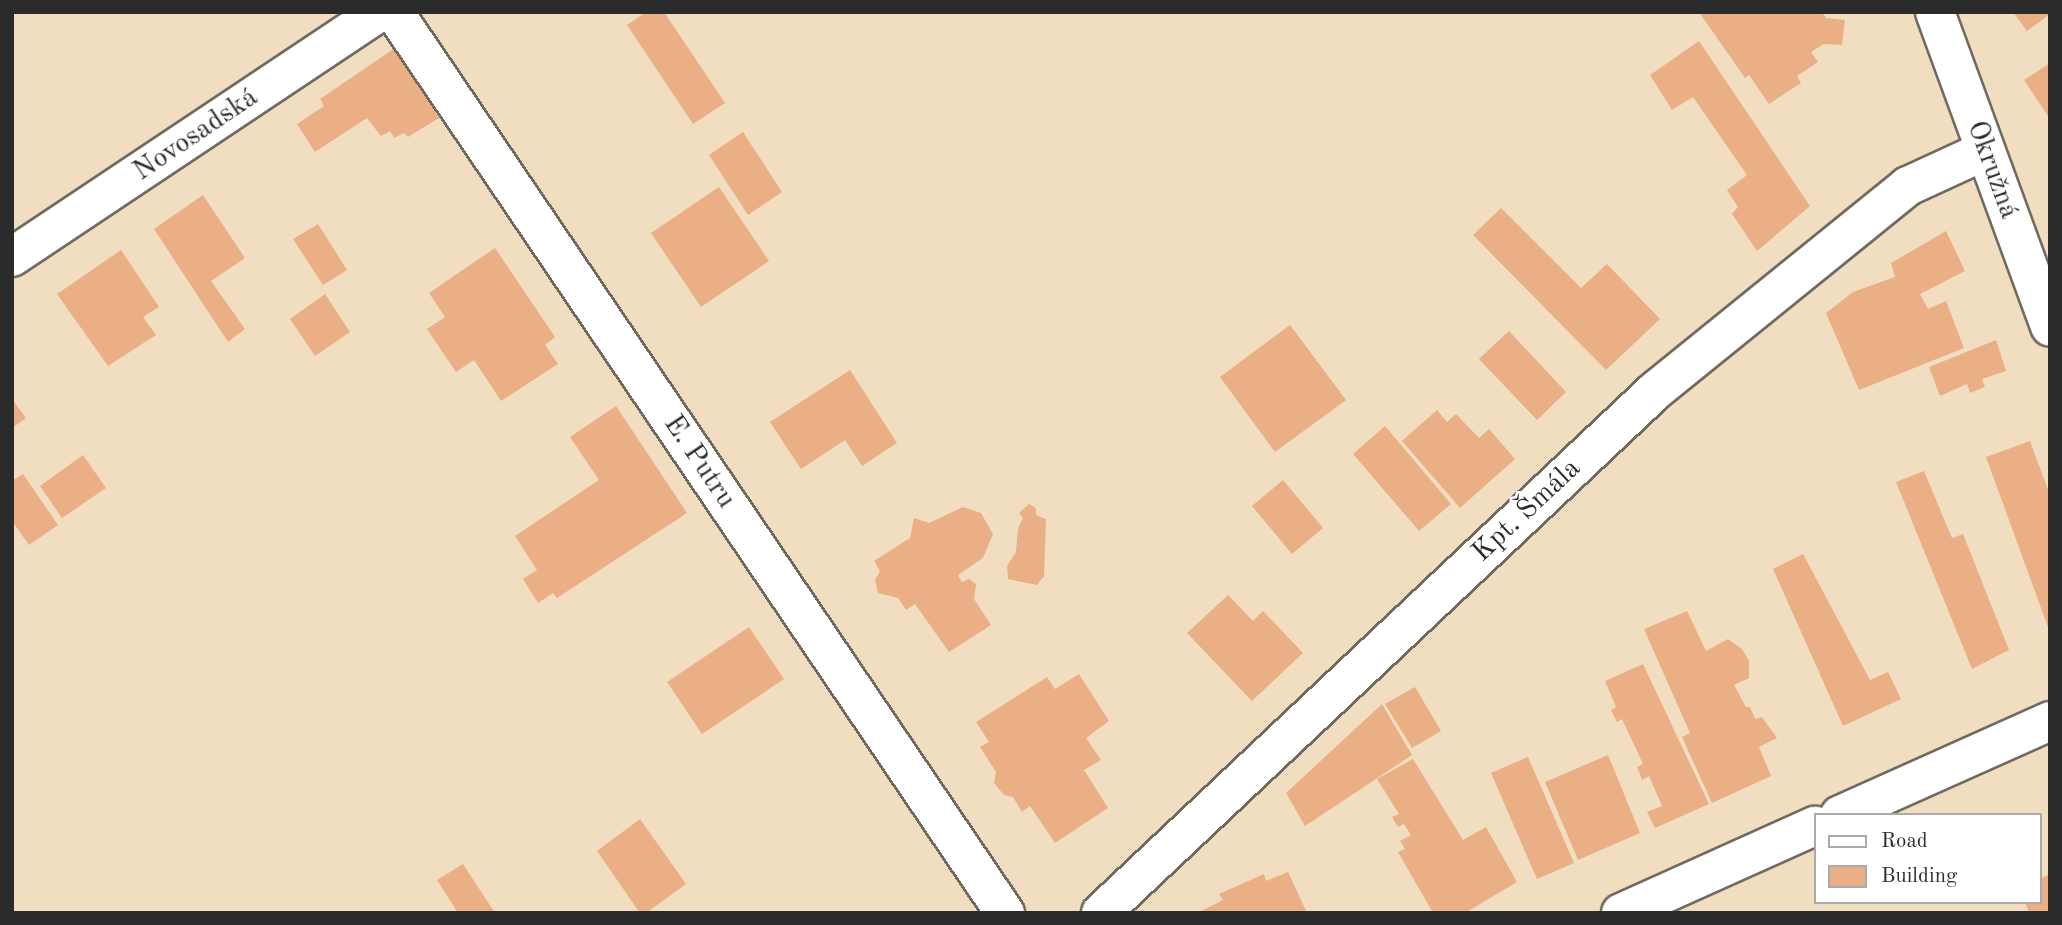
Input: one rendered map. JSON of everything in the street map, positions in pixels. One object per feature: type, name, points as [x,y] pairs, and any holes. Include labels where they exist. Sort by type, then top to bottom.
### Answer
[{"type":"street","name":"Novosadská","points":[[12,257],[380,12]]},
{"type":"street","name":"E. Putru","points":[[394,12],[1005,913]]},
{"type":"street","name":"Okružná","points":[[1935,12],[2050,327]]},
{"type":"street","name":"Kpt. Šmála","points":[[1101,913],[1656,390],[1908,186],[1984,150]]},
{"type":"street","points":[[1844,813],[2050,721]]},
{"type":"street","points":[[1621,913],[1814,826]]},
{"type":"building","points":[[646,12],[664,12],[725,103],[693,124],[627,25]]},
{"type":"building","points":[[1699,12],[1822,12],[1826,18],[1845,20],[1842,45],[1824,44],[1811,52],[1818,62],[1797,76],[1801,83],[1769,104],[1749,75],[1745,78]]},
{"type":"building","points":[[2013,12],[2050,12],[2050,14],[2027,31]]},
{"type":"building","points":[[1699,41],[1810,206],[1757,251],[1732,214],[1738,207],[1727,190],[1747,175],[1693,97],[1672,110],[1650,75]]},
{"type":"building","points":[[395,48],[439,118],[408,137],[404,133],[394,138],[390,131],[381,136],[367,118],[315,152],[297,124],[324,106],[320,99]]},
{"type":"building","points":[[2050,63],[2050,119],[2024,80]]},
{"type":"building","points":[[743,132],[782,192],[748,215],[709,155]]},
{"type":"building","points":[[719,187],[769,261],[701,307],[651,233]]},
{"type":"building","points":[[203,195],[245,258],[211,281],[245,329],[228,342],[154,229]]},
{"type":"building","points":[[1501,208],[1581,288],[1607,264],[1660,319],[1606,370],[1473,235]]},
{"type":"building","points":[[318,224],[347,270],[323,285],[293,239]]},
{"type":"building","points":[[1946,231],[1965,271],[1920,294],[1928,309],[1946,301],[1964,348],[1859,390],[1826,313],[1853,292],[1895,277],[1891,263]]},
{"type":"building","points":[[495,248],[555,337],[545,345],[558,364],[501,401],[474,360],[456,372],[427,329],[445,317],[429,293]]},
{"type":"building","points":[[121,250],[159,307],[143,317],[156,335],[108,366],[57,294]]},
{"type":"building","points":[[325,294],[350,332],[315,356],[290,319]]},
{"type":"building","points":[[1290,325],[1346,400],[1275,452],[1220,377]]},
{"type":"building","points":[[1509,331],[1566,392],[1537,420],[1479,359]]},
{"type":"building","points":[[1996,340],[2006,371],[1982,379],[1985,387],[1970,393],[1967,384],[1940,396],[1929,367]]},
{"type":"building","points":[[850,370],[897,443],[862,466],[845,440],[801,469],[770,422]]},
{"type":"building","points":[[12,399],[26,418],[12,428]]},
{"type":"building","points":[[616,406],[687,513],[557,598],[553,593],[538,603],[523,579],[537,570],[515,536],[599,480],[570,437]]},
{"type":"building","points":[[1437,410],[1447,422],[1456,414],[1479,438],[1489,429],[1515,459],[1460,508],[1402,441]]},
{"type":"building","points":[[1385,426],[1451,504],[1419,531],[1353,454]]},
{"type":"building","points":[[2030,441],[2050,495],[2049,630],[1986,457]]},
{"type":"building","points":[[83,455],[106,488],[62,518],[40,486]]},
{"type":"building","points":[[1924,471],[1952,538],[1963,534],[2009,650],[1972,669],[1896,482]]},
{"type":"building","points":[[23,474],[58,525],[29,545],[12,521],[12,481]]},
{"type":"building","points":[[1283,480],[1323,528],[1292,554],[1252,506]]},
{"type":"building","points":[[1029,504],[1036,508],[1036,515],[1046,519],[1044,576],[1037,585],[1008,579],[1007,566],[1016,552],[1018,528],[1023,518],[1019,513]]},
{"type":"building","points":[[963,507],[981,513],[993,534],[983,558],[958,575],[962,582],[969,579],[976,584],[974,599],[991,625],[949,652],[915,604],[906,610],[898,598],[878,593],[875,580],[880,571],[874,561],[910,538],[914,518],[929,523]]},
{"type":"building","points":[[1803,554],[1870,680],[1888,672],[1901,699],[1843,726],[1773,569]]},
{"type":"building","points":[[1228,595],[1253,621],[1263,611],[1303,653],[1252,701],[1187,633]]},
{"type":"building","points":[[1687,611],[1706,651],[1728,639],[1742,649],[1749,661],[1749,678],[1734,685],[1755,719],[1762,717],[1777,738],[1759,747],[1771,776],[1712,803],[1682,737],[1690,733],[1644,629]]},
{"type":"building","points":[[749,627],[784,679],[702,734],[667,682]]},
{"type":"building","points":[[1643,664],[1709,804],[1655,828],[1647,812],[1662,806],[1649,776],[1642,780],[1637,767],[1643,764],[1622,719],[1617,722],[1611,710],[1616,707],[1605,681]]},
{"type":"building","points":[[1079,674],[1109,721],[1086,738],[1101,760],[1084,770],[1108,808],[1055,843],[1030,806],[1022,812],[1013,797],[1004,795],[994,783],[996,772],[980,747],[989,742],[976,722],[1047,677],[1055,689]]},
{"type":"building","points":[[1415,687],[1441,731],[1412,748],[1385,704]]},
{"type":"building","points":[[1382,704],[1412,755],[1305,826],[1286,793]]},
{"type":"building","points":[[1608,755],[1640,833],[1578,860],[1545,782]]},
{"type":"building","points":[[1528,757],[1574,863],[1537,879],[1491,773]]},
{"type":"building","points":[[1413,759],[1463,840],[1486,827],[1517,882],[1465,913],[1433,913],[1398,852],[1405,849],[1400,841],[1411,835],[1404,824],[1398,827],[1392,817],[1399,814],[1377,779]]},
{"type":"building","points":[[640,819],[686,884],[646,913],[640,913],[597,851]]},
{"type":"building","points":[[463,864],[495,913],[458,913],[437,880]]},
{"type":"building","points":[[1288,872],[1307,913],[1197,913],[1223,900],[1219,894],[1264,874],[1266,881]]},
{"type":"building","points":[[2050,874],[2050,913],[2029,913],[2026,904],[2041,904],[2041,878]]}]
